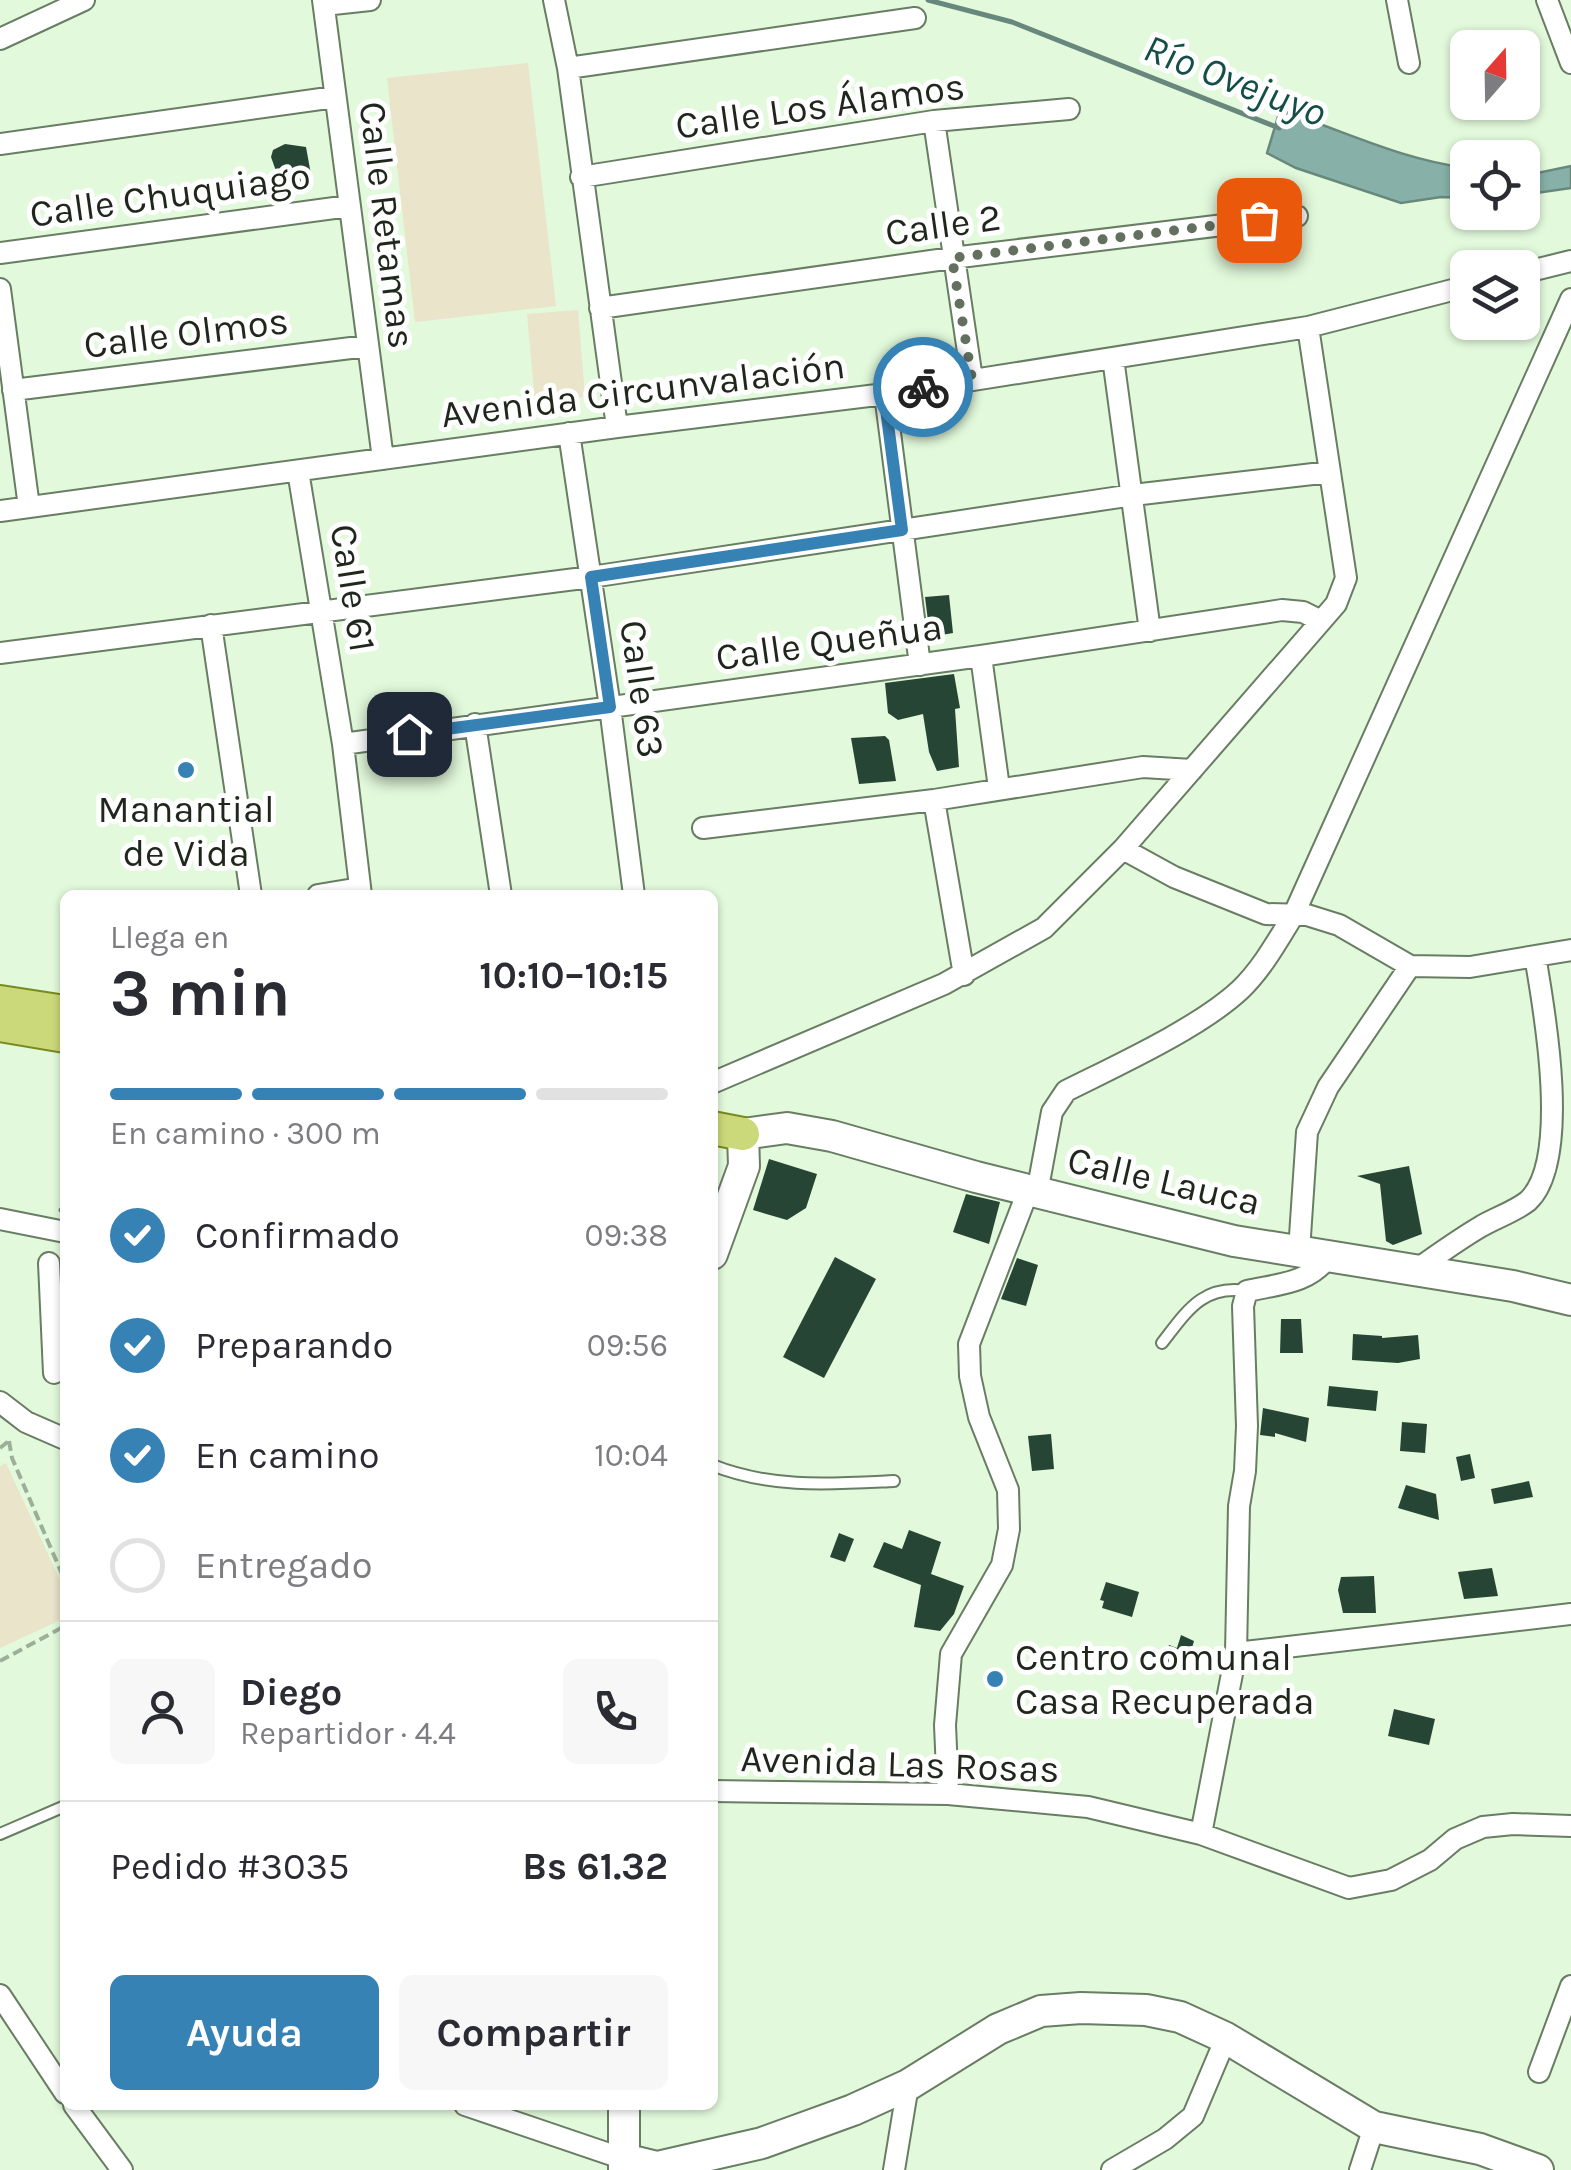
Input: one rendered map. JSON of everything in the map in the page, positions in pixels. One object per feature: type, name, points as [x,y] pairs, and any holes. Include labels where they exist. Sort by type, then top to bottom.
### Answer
[{"type":"main road","points":[[0,1002],[60,1011]]},
{"type":"main road","points":[[0,1025],[60,1035]]},
{"type":"street","points":[[0,39],[84,0]]},
{"type":"street","points":[[323,2],[370,0]]},
{"type":"street","points":[[554,0],[568,68],[617,426]]},
{"type":"street","points":[[1397,0],[1409,63]]},
{"type":"street","points":[[1547,0],[1571,63]]},
{"type":"street","name":"Calle Retamas","points":[[323,2],[384,459]]},
{"type":"street","points":[[568,68],[915,18]]},
{"type":"street","points":[[0,144],[335,97]]},
{"type":"street","name":"Calle Los Álamos","points":[[582,176],[934,121],[1069,109]]},
{"type":"street","points":[[934,121],[972,379]]},
{"type":"street","name":"Calle Chuquiago","points":[[0,254],[350,206]]},
{"type":"street","name":"Calle 2","points":[[600,308],[952,258],[1297,216]]},
{"type":"street","points":[[1540,269],[1571,261]]},
{"type":"street","points":[[0,289],[29,507]]},
{"type":"street","name":"Avenida Circunvalación","points":[[0,511],[617,426],[884,394],[1308,327],[1450,291]]},
{"type":"street","points":[[948,1794],[944,1725],[951,1654],[1002,1565],[1009,1529],[1008,1490],[979,1417],[970,1376],[969,1344],[1033,1192],[1052,1112],[1066,1091],[1210,1013],[1242,989],[1266,959],[1294,914],[1571,299]]},
{"type":"street","points":[[718,1081],[964,975],[1044,928],[1123,849],[1336,604],[1346,578],[1308,327]]},
{"type":"street","name":"Calle Olmos","points":[[13,390],[367,346]]},
{"type":"street","points":[[1112,358],[1150,631]]},
{"type":"street","points":[[884,394],[920,665]]},
{"type":"street","name":"Calle 63","points":[[569,433],[633,890]]},
{"type":"street","name":"Calle 61","points":[[298,471],[343,744],[360,890]]},
{"type":"street","points":[[0,653],[591,577],[1133,494],[1330,472]]},
{"type":"street","name":"Calle Queñua","points":[[343,744],[920,665],[1282,610],[1303,612],[1321,621]]},
{"type":"street","points":[[211,625],[249,890]]},
{"type":"street","points":[[981,656],[998,788]]},
{"type":"street","points":[[475,724],[501,890]]},
{"type":"street","points":[[703,828],[934,800],[1143,767],[1192,770]]},
{"type":"street","points":[[934,800],[964,975]]},
{"type":"street","points":[[1123,849],[1174,877],[1266,914],[1294,914],[1339,925],[1410,966],[1470,967],[1571,950]]},
{"type":"street","points":[[1416,1270],[1528,1201],[1543,1185],[1564,1089],[1536,956]]},
{"type":"street","points":[[1201,1834],[1236,1653],[1238,1506],[1246,1470],[1243,1306],[1247,1291],[1296,1282],[1319,1270],[1314,1253],[1307,1132],[1328,1087],[1410,966]]},
{"type":"street","name":"Calle Lauca","points":[[728,1131],[787,1128],[832,1136],[1033,1192],[1234,1241],[1514,1286],[1571,1300]]},
{"type":"street","points":[[718,1238],[744,1166],[728,1131]]},
{"type":"street","points":[[0,1219],[60,1231]]},
{"type":"street","points":[[49,1263],[59,1311],[54,1373]]},
{"type":"street","points":[[0,1402],[26,1422],[60,1437]]},
{"type":"street","points":[[1236,1653],[1571,1614]]},
{"type":"street","name":"Avenida Las Rosas","points":[[718,1792],[948,1794],[1088,1808],[1201,1834],[1349,1888],[1391,1880],[1430,1860],[1455,1839],[1483,1827],[1571,1826]]},
{"type":"street","points":[[1539,2072],[1571,1986]]},
{"type":"street","points":[[0,1995],[60,2082]]},
{"type":"street","points":[[477,2110],[624,2165],[656,2167],[748,2147],[852,2110],[908,2084],[998,2029],[1041,2011],[1146,2010],[1180,2017],[1226,2038],[1374,2127],[1480,2149],[1538,2170]]},
{"type":"street","points":[[1112,2170],[1165,2140],[1193,2116],[1226,2038]]},
{"type":"street","points":[[894,2170],[908,2084]]},
{"type":"street","points":[[78,2110],[122,2170]]},
{"type":"street","points":[[624,2110],[624,2165]]},
{"type":"street","points":[[1360,2170],[1374,2127]]},
{"type":"lane","points":[[1162,1343],[1186,1312],[1207,1295],[1227,1288],[1247,1291]]},
{"type":"lane","points":[[718,1467],[754,1480],[812,1485],[894,1482]]},
{"type":"lane","points":[[0,1834],[60,1808]]},
{"type":"path","points":[[9,1441],[12,1458],[60,1568]]},
{"type":"path","points":[[0,1661],[60,1629]]},
{"type":"shaded area","points":[[528,63],[556,306],[415,322],[387,78]]},
{"type":"shaded area","points":[[578,310],[585,397],[535,401],[527,314]]},
{"type":"shaded area","points":[[6,1463],[60,1580],[60,1620],[0,1648],[0,1466]]},
{"type":"water","name":"Río Ovejuyo","points":[[1280,110],[1395,151],[1450,165],[1450,197],[1401,203],[1296,168],[1267,153]]},
{"type":"water","points":[[1571,166],[1571,188],[1540,193],[1540,172]]},
{"type":"building","points":[[285,144],[306,147],[312,180],[281,185],[271,157],[273,150]]},
{"type":"building","points":[[949,595],[953,633],[930,637],[925,597]]},
{"type":"building","points":[[954,674],[960,708],[955,709],[959,767],[937,771],[929,752],[923,714],[898,720],[888,713],[885,683]]},
{"type":"building","points":[[885,736],[896,781],[859,784],[851,738]]},
{"type":"building","points":[[769,1159],[817,1174],[806,1208],[787,1220],[753,1210]]},
{"type":"building","points":[[1409,1166],[1422,1234],[1393,1245],[1386,1241],[1380,1184],[1357,1176]]},
{"type":"building","points":[[966,1194],[1000,1202],[989,1244],[953,1232]]},
{"type":"building","points":[[835,1257],[876,1279],[824,1378],[783,1357]]},
{"type":"building","points":[[1017,1258],[1038,1265],[1026,1306],[1001,1299]]},
{"type":"building","points":[[1281,1319],[1301,1319],[1303,1353],[1280,1353]]},
{"type":"building","points":[[1353,1334],[1382,1338],[1418,1335],[1420,1359],[1398,1363],[1352,1360]]},
{"type":"building","points":[[1329,1386],[1378,1391],[1376,1411],[1327,1406]]},
{"type":"building","points":[[1263,1408],[1309,1418],[1306,1442],[1275,1433],[1275,1437],[1260,1435]]},
{"type":"building","points":[[1402,1422],[1427,1424],[1425,1453],[1400,1451]]},
{"type":"building","points":[[1051,1434],[1054,1469],[1032,1471],[1028,1436]]},
{"type":"building","points":[[1470,1454],[1475,1478],[1461,1481],[1456,1457]]},
{"type":"building","points":[[1529,1481],[1533,1497],[1494,1504],[1491,1489]]},
{"type":"building","points":[[1406,1485],[1436,1494],[1439,1520],[1398,1508]]},
{"type":"building","points":[[909,1530],[941,1542],[931,1574],[964,1586],[954,1614],[940,1631],[914,1627],[921,1585],[873,1567],[884,1542],[902,1549]]},
{"type":"building","points":[[839,1533],[854,1539],[845,1562],[830,1557]]},
{"type":"building","points":[[1492,1568],[1498,1596],[1464,1599],[1458,1572]]},
{"type":"building","points":[[1374,1576],[1376,1613],[1343,1613],[1338,1590],[1341,1577]]},
{"type":"building","points":[[1106,1582],[1139,1592],[1132,1617],[1102,1608],[1104,1601],[1100,1600]]},
{"type":"building","points":[[1181,1635],[1194,1641],[1185,1671],[1163,1664],[1169,1645],[1177,1648]]},
{"type":"building","points":[[1394,1709],[1435,1719],[1429,1745],[1388,1736]]},
{"type":"waterway","name":"Río Ovejuyo","points":[[928,0],[1012,22],[1279,128]]},
{"type":"way so far","points":[[923,387],[972,379],[952,258],[1259,220]]},
{"type":"place","name":"Manantial de Vida","points":[[186,770]]},
{"type":"place","name":"Centro comunal Casa Recuperada","points":[[995,1679]]},
{"type":"route","points":[[409,734],[610,707],[591,577],[902,530],[884,394],[923,387]]}]
